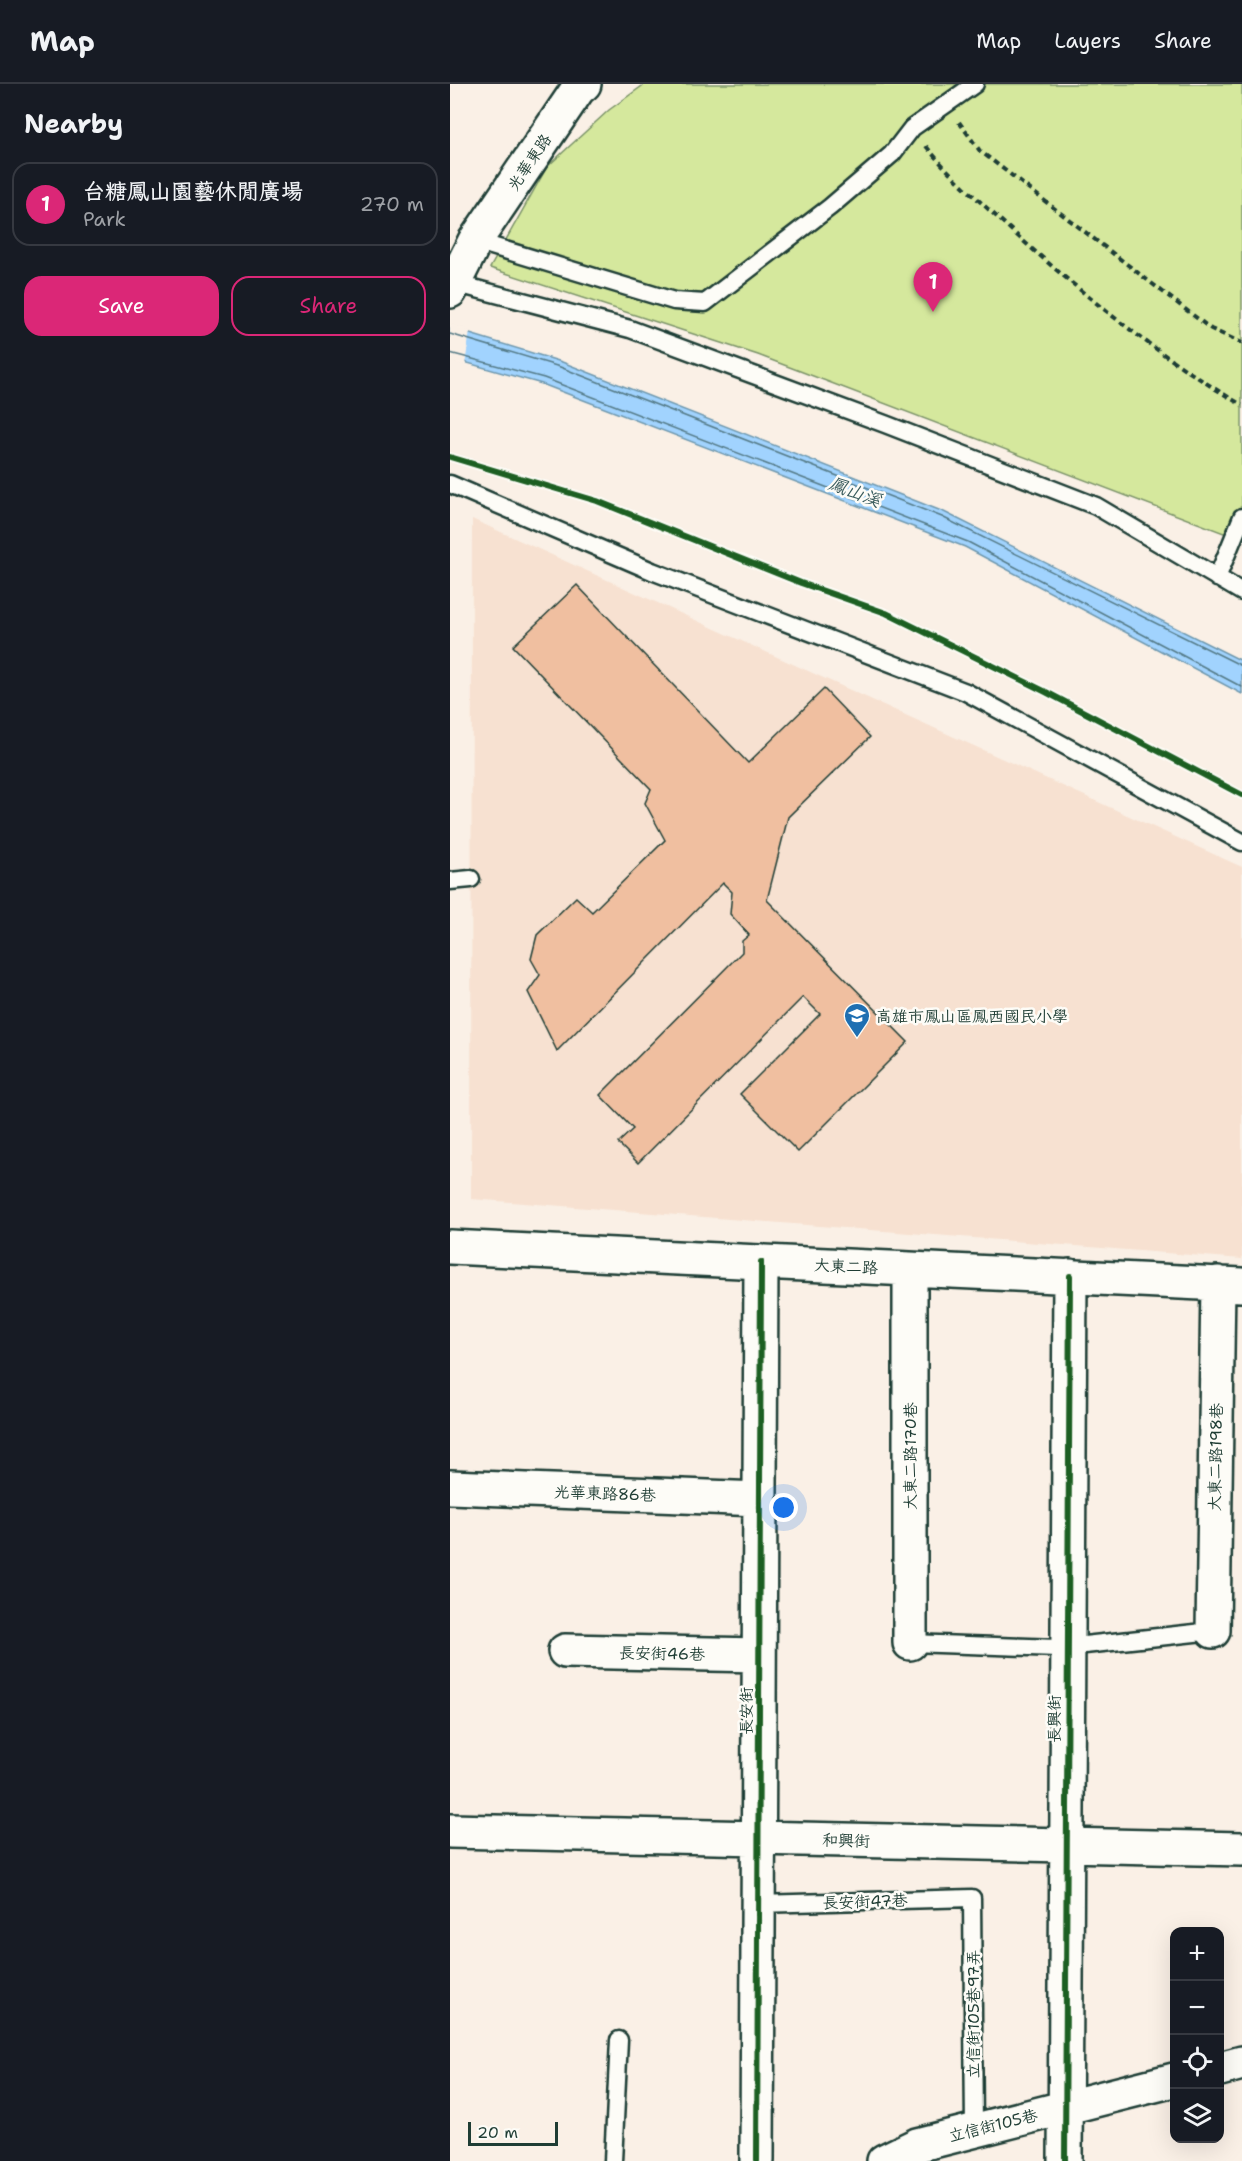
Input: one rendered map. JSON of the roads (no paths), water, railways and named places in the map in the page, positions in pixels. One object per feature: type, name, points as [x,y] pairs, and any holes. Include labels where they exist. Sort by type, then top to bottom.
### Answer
[{"type":"street","name":"光華東路","points":[[451,285],[475,241],[584,84]]},
{"type":"street","name":"大東二路","points":[[450,1247],[1230,1284]]},
{"type":"street","name":"長安街","points":[[757,2161],[760,1262]]},
{"type":"street","name":"大東二路170巷","points":[[910,1269],[910,1643]]},
{"type":"street","name":"長興街","points":[[1065,2161],[1070,1276]]},
{"type":"street","name":"大東二路198巷","points":[[1212,1631],[1230,1284]]},
{"type":"street","name":"光華東路86巷","points":[[450,1487],[760,1499]]},
{"type":"street","name":"長安街46巷","points":[[565,1651],[759,1655]]},
{"type":"street","name":"和興街","points":[[450,1831],[1242,1849]]},
{"type":"street","points":[[1224,2068],[1242,2063]]},
{"type":"street","name":"立信街105巷","points":[[884,2161],[916,2145],[1170,2081]]},
{"type":"lane","points":[[475,241],[674,301],[705,303],[830,207],[891,154],[912,128],[975,84]]},
{"type":"lane","points":[[451,285],[630,329],[908,433],[1096,506],[1242,592]]},
{"type":"lane","points":[[450,484],[652,571],[966,692],[1242,843]]},
{"type":"lane","points":[[1217,578],[1242,517]]},
{"type":"lane","points":[[450,881],[471,879]]},
{"type":"lane","points":[[910,1643],[1068,1647],[1212,1631]]},
{"type":"lane","name":"長安街47巷","points":[[758,1904],[972,1898]]},
{"type":"lane","name":"立信街105巷97弄","points":[[972,1898],[974,2129]]},
{"type":"lane","points":[[613,2161],[619,2040]]},
{"type":"water","name":"鳳山溪","points":[[450,328],[562,362],[944,512],[1242,661],[1242,694],[965,547],[542,384],[450,358]]},
{"type":"place","name":"台糖鳳山園藝休閒廣場","points":[[933,312]]},
{"type":"place","name":"高雄市鳳山區鳳西國民小學","points":[[857,1039]]}]
